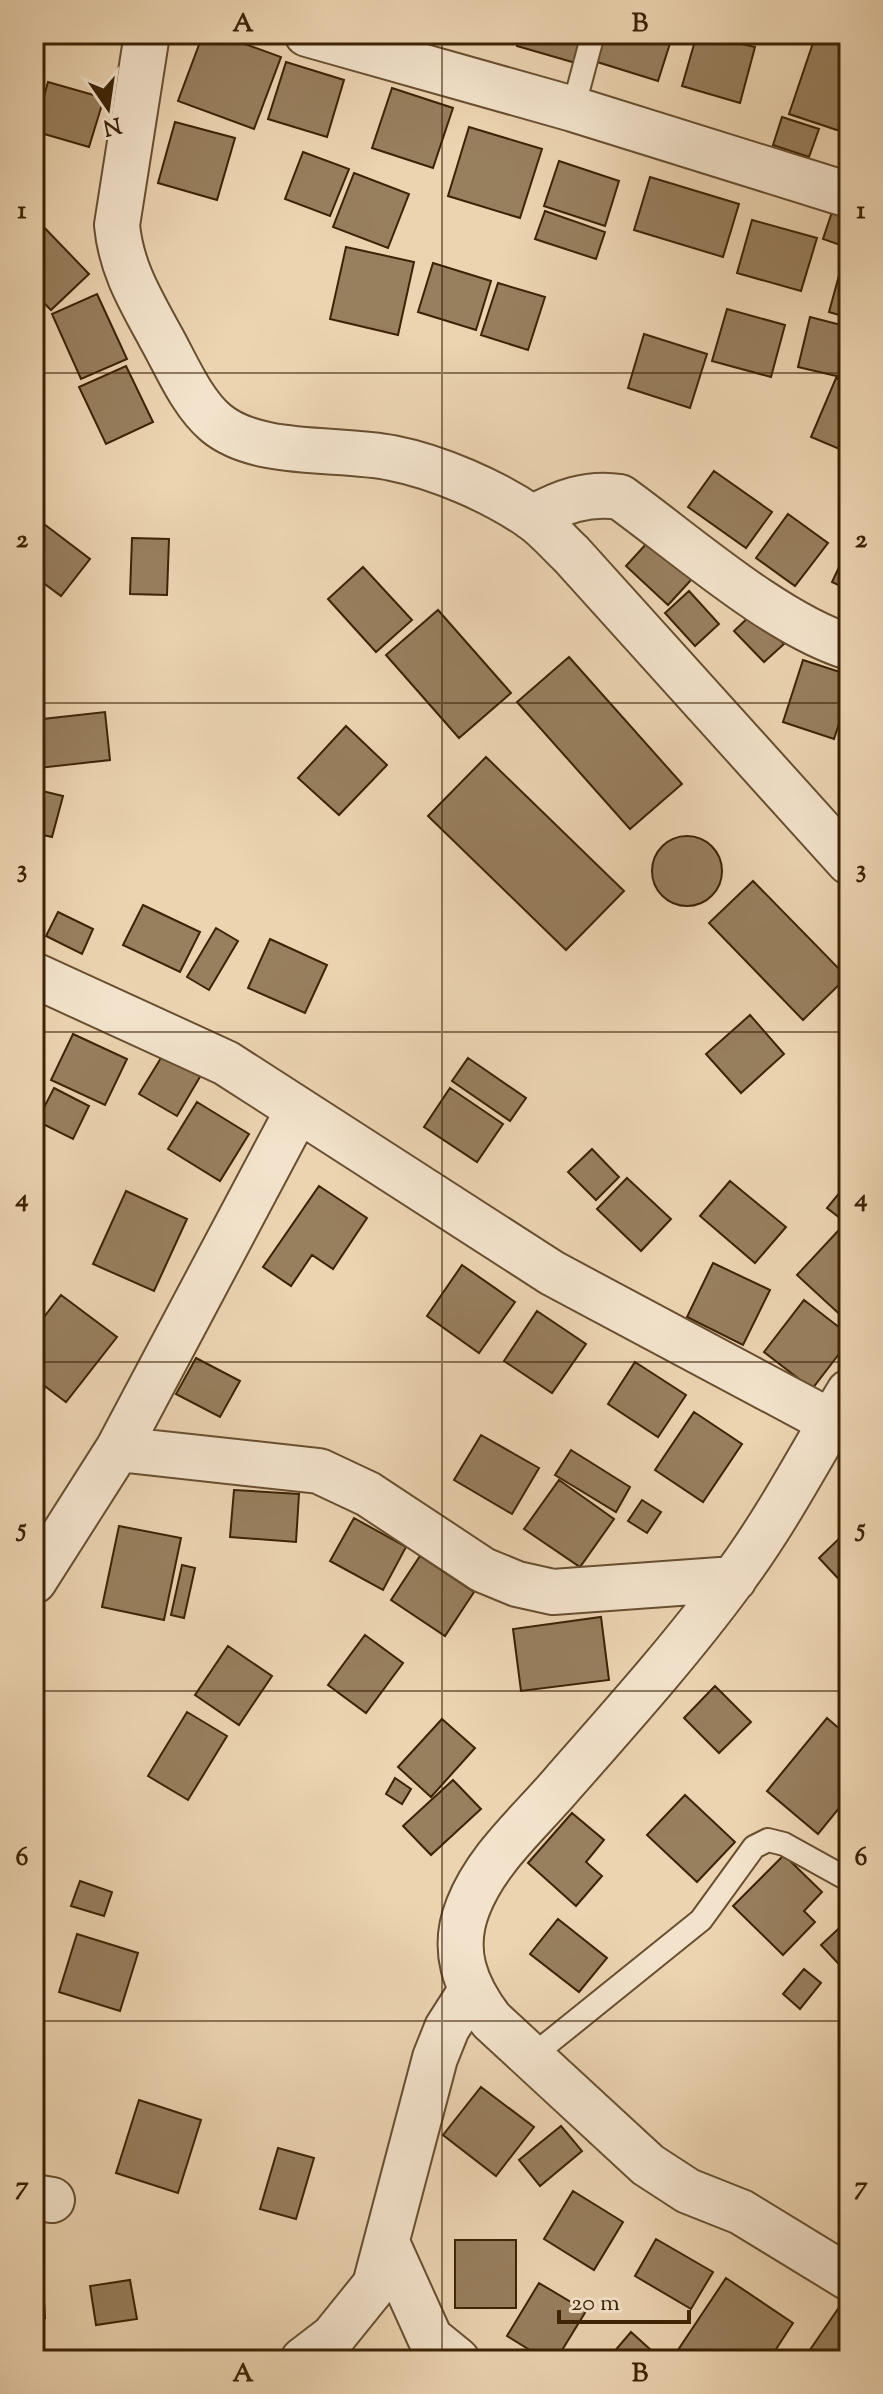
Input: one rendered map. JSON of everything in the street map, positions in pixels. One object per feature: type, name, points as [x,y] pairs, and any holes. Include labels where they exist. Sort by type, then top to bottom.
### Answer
[{"type":"street","points":[[147,34],[117,225],[120,252],[128,278],[194,396],[208,414],[238,436],[267,444],[393,458],[453,478],[532,518],[571,554],[849,862]]},
{"type":"street","points":[[307,34],[573,109],[849,195]]},
{"type":"street","points":[[532,518],[562,502],[600,494],[620,497],[784,616],[823,639],[849,647]]},
{"type":"street","points":[[34,975],[226,1063],[552,1273],[840,1407],[786,1503],[734,1579],[564,1783],[493,1862],[467,1908],[461,1940],[462,1966],[470,1992],[491,2020],[648,2165],[688,2191],[741,2212],[849,2278]]},
{"type":"street","points":[[34,1581],[118,1449],[298,1110]]},
{"type":"street","points":[[118,1449],[319,1471],[368,1494],[483,1570],[517,1584],[553,1592],[734,1579]]},
{"type":"street","points":[[303,2360],[333,2337],[375,2285],[435,2058],[447,2028],[470,1992]]},
{"type":"street","points":[[388,2245],[430,2338],[457,2360]]},
{"type":"lane","points":[[573,109],[593,34]]},
{"type":"lane","points":[[531,2057],[701,1920],[754,1847],[768,1840],[784,1844],[849,1880]]},
{"type":"building","points":[[203,34],[217,34],[281,57],[254,129],[178,101]]},
{"type":"building","points":[[520,34],[587,34],[579,64],[517,46]]},
{"type":"building","points":[[603,34],[673,34],[658,81],[594,61]]},
{"type":"building","points":[[697,34],[755,47],[740,103],[682,86]]},
{"type":"building","points":[[815,37],[849,48],[849,134],[789,114]]},
{"type":"building","points":[[286,62],[344,80],[327,137],[268,119]]},
{"type":"building","points":[[48,82],[104,98],[89,147],[34,131]]},
{"type":"building","points":[[392,88],[453,108],[433,168],[372,148]]},
{"type":"building","points":[[782,117],[819,129],[809,157],[773,145]]},
{"type":"building","points":[[175,122],[235,138],[217,200],[158,183]]},
{"type":"building","points":[[469,127],[542,149],[520,218],[448,196]]},
{"type":"building","points":[[303,152],[349,169],[330,216],[285,199]]},
{"type":"building","points":[[559,161],[619,181],[605,226],[544,206]]},
{"type":"building","points":[[354,173],[409,194],[388,248],[333,227]]},
{"type":"building","points":[[650,177],[739,204],[723,257],[634,230]]},
{"type":"building","points":[[834,206],[849,211],[849,248],[823,239]]},
{"type":"building","points":[[545,211],[605,232],[596,259],[535,239]]},
{"type":"building","points":[[37,220],[89,274],[51,310],[34,293]]},
{"type":"building","points":[[752,220],[817,238],[801,291],[737,273]]},
{"type":"building","points":[[346,247],[414,262],[398,335],[330,319]]},
{"type":"building","points":[[844,257],[849,259],[849,318],[829,312]]},
{"type":"building","points":[[433,263],[491,281],[476,330],[418,312]]},
{"type":"building","points":[[498,283],[545,297],[528,350],[481,335]]},
{"type":"building","points":[[97,294],[127,359],[81,379],[52,314]]},
{"type":"building","points":[[727,309],[785,325],[771,377],[712,361]]},
{"type":"building","points":[[810,317],[849,327],[849,379],[798,367]]},
{"type":"building","points":[[644,334],[707,354],[690,408],[628,388]]},
{"type":"building","points":[[126,366],[153,422],[106,444],[79,387]]},
{"type":"building","points":[[836,378],[849,384],[849,453],[811,437]]},
{"type":"building","points":[[714,471],[772,512],[746,548],[688,507]]},
{"type":"building","points":[[788,514],[828,543],[795,586],[756,558]]},
{"type":"building","points":[[44,524],[90,559],[61,596],[34,576],[34,537]]},
{"type":"building","points":[[659,530],[702,568],[668,605],[626,566]]},
{"type":"building","points":[[132,538],[169,539],[167,595],[130,594]]},
{"type":"building","points":[[849,548],[849,590],[832,582]]},
{"type":"building","points":[[363,567],[412,620],[376,652],[328,599]]},
{"type":"building","points":[[689,591],[719,624],[695,646],[665,613]]},
{"type":"building","points":[[438,610],[511,693],[459,738],[386,655]]},
{"type":"building","points":[[754,612],[784,644],[764,662],[734,631]]},
{"type":"building","points":[[569,657],[682,784],[630,829],[517,702]]},
{"type":"building","points":[[803,660],[849,675],[849,693],[834,739],[783,722]]},
{"type":"building","points":[[105,712],[110,760],[39,768],[34,720]]},
{"type":"building","points":[[346,726],[387,765],[339,815],[298,778]]},
{"type":"building","points":[[486,757],[624,891],[566,950],[428,816]]},
{"type":"building","points":[[34,789],[63,796],[52,837],[34,833]]},
{"type":"building","points":[[687,836],[712,846],[722,871],[712,896],[687,906],[662,896],[652,871],[662,846]]},
{"type":"building","points":[[753,881],[847,977],[803,1020],[709,923]]},
{"type":"building","points":[[143,905],[200,932],[180,972],[123,945]]},
{"type":"building","points":[[58,912],[93,929],[82,954],[46,936]]},
{"type":"building","points":[[216,928],[238,941],[209,990],[187,977]]},
{"type":"building","points":[[270,939],[327,965],[305,1013],[248,988]]},
{"type":"building","points":[[750,1015],[784,1054],[741,1093],[706,1054]]},
{"type":"building","points":[[73,1034],[127,1059],[105,1105],[51,1080]]},
{"type":"building","points":[[164,1053],[201,1075],[177,1116],[139,1094]]},
{"type":"building","points":[[468,1058],[526,1098],[510,1121],[452,1081]]},
{"type":"building","points":[[54,1088],[89,1106],[73,1139],[37,1121]]},
{"type":"building","points":[[450,1088],[503,1124],[477,1162],[424,1127]]},
{"type":"building","points":[[197,1102],[249,1134],[220,1181],[168,1149]]},
{"type":"building","points":[[592,1149],[619,1177],[596,1200],[568,1172]]},
{"type":"building","points":[[627,1178],[671,1219],[641,1251],[597,1209]]},
{"type":"building","points":[[730,1181],[786,1227],[755,1263],[700,1216]]},
{"type":"building","points":[[849,1181],[849,1225],[827,1208]]},
{"type":"building","points":[[319,1186],[367,1218],[333,1269],[312,1255],[291,1286],[263,1267]]},
{"type":"building","points":[[126,1191],[187,1219],[154,1291],[93,1264]]},
{"type":"building","points":[[838,1231],[849,1241],[848,1322],[797,1275]]},
{"type":"building","points":[[713,1263],[770,1290],[743,1345],[687,1317]]},
{"type":"building","points":[[462,1265],[515,1302],[479,1353],[427,1316]]},
{"type":"building","points":[[61,1295],[117,1337],[66,1402],[34,1378],[34,1330]]},
{"type":"building","points":[[804,1300],[849,1335],[849,1341],[812,1389],[764,1352]]},
{"type":"building","points":[[537,1311],[586,1344],[552,1393],[504,1361]]},
{"type":"building","points":[[196,1358],[240,1381],[220,1417],[176,1394]]},
{"type":"building","points":[[635,1362],[686,1395],[658,1437],[608,1404]]},
{"type":"building","points":[[694,1412],[742,1444],[703,1502],[655,1470]]},
{"type":"building","points":[[481,1435],[539,1468],[512,1514],[454,1480]]},
{"type":"building","points":[[571,1450],[630,1487],[616,1512],[555,1475]]},
{"type":"building","points":[[559,1480],[614,1519],[580,1567],[524,1529]]},
{"type":"building","points":[[234,1490],[299,1494],[296,1542],[230,1537]]},
{"type":"building","points":[[642,1500],[661,1512],[647,1533],[628,1521]]},
{"type":"building","points":[[354,1518],[406,1547],[383,1590],[330,1561]]},
{"type":"building","points":[[119,1526],[181,1538],[164,1620],[102,1607]]},
{"type":"building","points":[[849,1529],[849,1588],[848,1589],[819,1558]]},
{"type":"building","points":[[420,1556],[474,1592],[445,1636],[391,1600]]},
{"type":"building","points":[[182,1565],[195,1568],[184,1618],[171,1615]]},
{"type":"building","points":[[601,1617],[609,1680],[521,1691],[513,1629]]},
{"type":"building","points":[[365,1635],[403,1663],[366,1713],[328,1685]]},
{"type":"building","points":[[228,1646],[272,1676],[239,1725],[195,1695]]},
{"type":"building","points":[[715,1686],[751,1722],[719,1753],[684,1718]]},
{"type":"building","points":[[187,1712],[227,1736],[188,1800],[148,1776]]},
{"type":"building","points":[[827,1718],[849,1737],[849,1796],[818,1834],[767,1791]]},
{"type":"building","points":[[442,1719],[475,1748],[431,1797],[398,1767]]},
{"type":"building","points":[[395,1778],[411,1789],[402,1804],[386,1794]]},
{"type":"building","points":[[453,1780],[481,1809],[431,1855],[403,1826]]},
{"type":"building","points":[[685,1795],[735,1842],[697,1882],[647,1835]]},
{"type":"building","points":[[572,1813],[604,1840],[586,1862],[602,1876],[576,1906],[528,1863]]},
{"type":"building","points":[[784,1855],[822,1892],[804,1911],[815,1922],[783,1955],[733,1906]]},
{"type":"building","points":[[80,1881],[112,1892],[104,1916],[71,1906]]},
{"type":"building","points":[[558,1919],[607,1958],[579,1992],[530,1954]]},
{"type":"building","points":[[849,1919],[849,1975],[821,1945]]},
{"type":"building","points":[[77,1934],[138,1953],[120,2011],[59,1992]]},
{"type":"building","points":[[804,1969],[821,1983],[800,2009],[783,1994]]},
{"type":"building","points":[[481,2087],[534,2127],[496,2176],[443,2135]]},
{"type":"building","points":[[139,2100],[201,2120],[178,2193],[116,2173]]},
{"type":"building","points":[[561,2126],[582,2151],[540,2186],[519,2160]]},
{"type":"building","points":[[278,2148],[314,2158],[296,2219],[260,2209]]},
{"type":"building","points":[[573,2191],[623,2222],[594,2270],[544,2239]]},
{"type":"building","points":[[656,2239],[713,2272],[691,2309],[635,2276]]},
{"type":"building","points":[[455,2240],[516,2240],[516,2308],[455,2308]]},
{"type":"building","points":[[42,2269],[45,2318],[34,2318],[34,2270]]},
{"type":"building","points":[[726,2278],[793,2323],[769,2360],[681,2360],[674,2356]]},
{"type":"building","points":[[130,2280],[137,2319],[96,2325],[90,2286]]},
{"type":"building","points":[[539,2283],[586,2311],[556,2360],[546,2360],[507,2336]]},
{"type":"building","points":[[840,2306],[849,2313],[849,2360],[803,2360]]},
{"type":"building","points":[[631,2332],[662,2360],[607,2360]]}]
